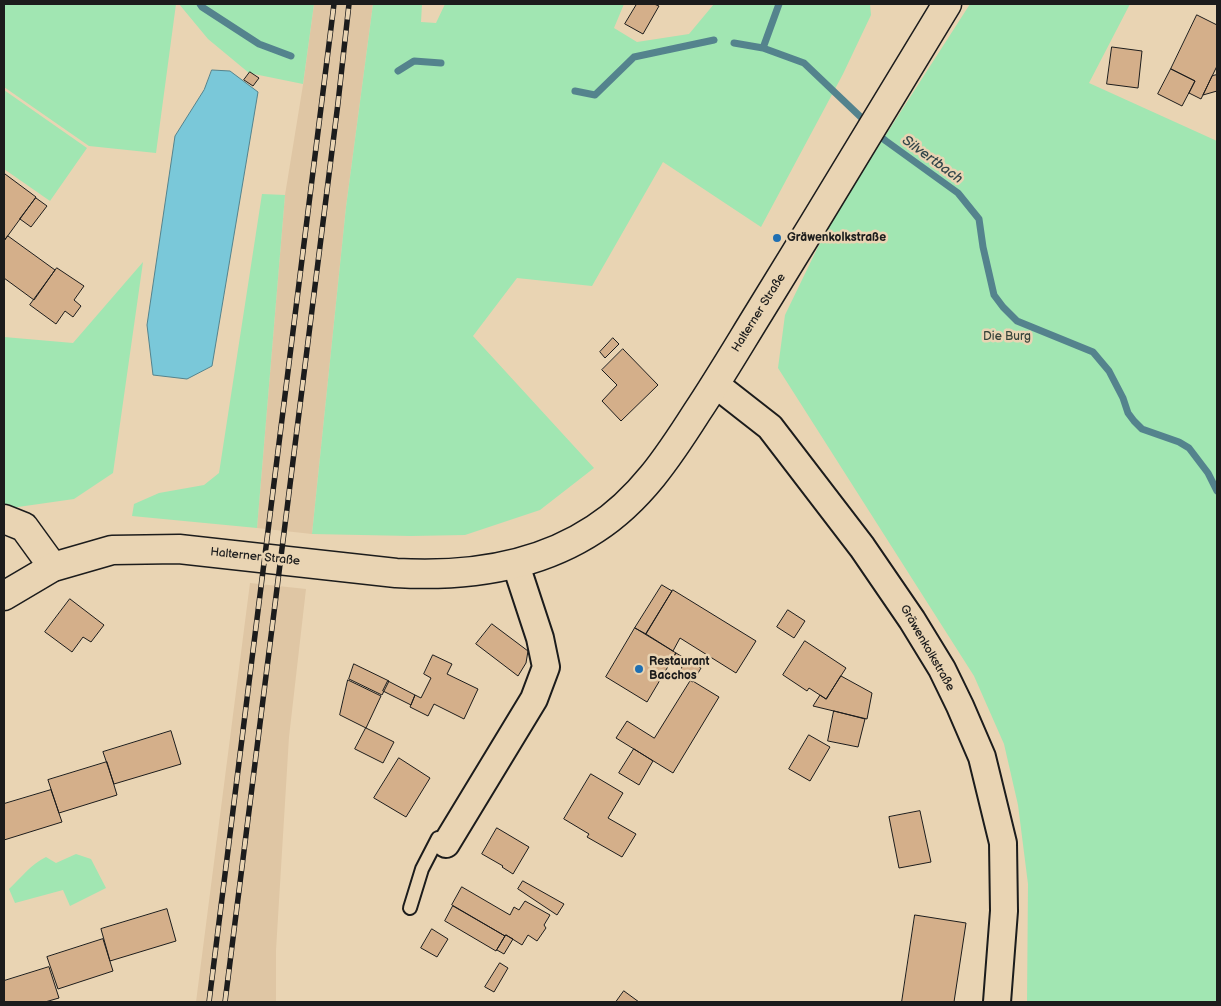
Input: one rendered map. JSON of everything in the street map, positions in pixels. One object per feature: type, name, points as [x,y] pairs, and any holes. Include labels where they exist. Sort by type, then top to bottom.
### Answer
[{"type":"main road","name":"Halterner Straße","points":[[4,596],[53,567],[112,550],[178,548],[427,575],[516,565],[565,546],[595,530],[622,509],[650,481],[678,442],[947,4]]},
{"type":"main road","points":[[4,519],[24,527],[53,567]]},
{"type":"street","name":"Gräwenkolkstraße","points":[[715,384],[770,427],[856,539],[912,620],[942,669],[960,706],[982,757],[1003,843],[1004,911],[997,1002]]},
{"type":"street","points":[[446,844],[534,699],[546,667],[540,638],[516,565]]},
{"type":"lane","points":[[410,908],[422,869],[438,838],[446,844]]},
{"type":"shaded area","points":[[314,4],[373,4],[346,207],[312,534],[257,528],[285,195]]},
{"type":"shaded area","points":[[250,583],[306,589],[289,737],[276,950],[276,1002],[196,1002]]},
{"type":"green space","points":[[4,4],[176,4],[156,153],[89,146],[4,87]]},
{"type":"green space","points":[[179,4],[314,4],[303,84],[249,73],[208,39]]},
{"type":"green space","points":[[373,4],[422,4],[421,22],[436,23],[445,4],[624,4],[614,28],[637,42],[689,34],[714,4],[870,4],[871,15],[843,74],[761,227],[663,162],[592,286],[517,278],[473,336],[594,468],[540,510],[465,535],[312,534],[346,207]]},
{"type":"green space","name":"Die Burg","points":[[970,4],[1130,4],[1089,83],[1217,141],[1217,1002],[1027,1002],[1028,884],[1018,805],[1004,744],[974,676],[778,368],[785,315],[831,220]]},
{"type":"green space","points":[[4,90],[87,148],[50,201],[4,169]]},
{"type":"green space","points":[[262,194],[285,195],[257,528],[132,516],[134,504],[159,493],[204,485],[219,473]]},
{"type":"green space","points":[[143,262],[113,473],[74,499],[4,509],[4,337],[73,343]]},
{"type":"green space","points":[[76,854],[91,859],[106,888],[70,906],[63,890],[15,903],[9,889],[36,863],[46,857],[56,863]]},
{"type":"water","points":[[212,70],[230,71],[258,92],[212,366],[187,379],[153,375],[147,325],[175,136],[204,90]]},
{"type":"building","points":[[637,4],[654,4],[659,6],[643,34],[625,24]]},
{"type":"building","points":[[1197,15],[1217,25],[1217,66],[1201,99],[1189,93],[1195,81],[1171,69]]},
{"type":"building","points":[[1112,47],[1142,51],[1138,88],[1107,84]]},
{"type":"building","points":[[1171,69],[1195,81],[1182,106],[1158,94]]},
{"type":"building","points":[[250,72],[259,78],[253,86],[244,80]]},
{"type":"building","points":[[1217,75],[1217,91],[1203,95],[1212,76]]},
{"type":"building","points":[[5,174],[36,197],[4,241],[4,176]]},
{"type":"building","points":[[36,198],[47,206],[31,227],[20,219]]},
{"type":"building","points":[[8,236],[55,270],[34,300],[4,278],[4,241]]},
{"type":"building","points":[[57,268],[84,286],[74,300],[81,306],[73,317],[65,311],[56,324],[30,305]]},
{"type":"building","points":[[613,338],[619,344],[605,358],[600,352]]},
{"type":"building","points":[[623,349],[658,385],[621,421],[602,401],[617,385],[602,370]]},
{"type":"building","points":[[662,585],[672,591],[646,634],[635,628]]},
{"type":"building","points":[[673,590],[756,641],[736,673],[680,638],[673,651],[646,634]]},
{"type":"building","points":[[70,599],[104,625],[91,642],[83,637],[72,652],[45,632]]},
{"type":"building","points":[[788,610],[805,621],[794,638],[777,627]]},
{"type":"building","points":[[492,624],[528,651],[526,663],[518,676],[476,644]]},
{"type":"building","name":"Restaurant Bacchos","points":[[635,628],[676,653],[647,702],[606,677]]},
{"type":"building","points":[[805,641],[846,668],[826,699],[809,688],[807,691],[783,675]]},
{"type":"building","points":[[676,653],[701,668],[693,682],[678,674],[682,667],[672,661]]},
{"type":"building","points":[[433,655],[452,664],[447,674],[478,689],[464,719],[434,704],[428,716],[410,707],[415,695],[421,698],[431,678],[424,674]]},
{"type":"building","points":[[354,664],[389,681],[382,695],[349,679]]},
{"type":"building","points":[[841,676],[872,693],[867,719],[813,706],[820,695],[826,699]]},
{"type":"building","points":[[348,680],[381,696],[366,728],[340,715]]},
{"type":"building","points":[[691,680],[719,697],[673,773],[616,738],[627,721],[654,738]]},
{"type":"building","points":[[388,681],[415,695],[411,705],[383,691]]},
{"type":"building","points":[[834,711],[865,719],[858,747],[828,741]]},
{"type":"building","points":[[366,728],[394,742],[383,763],[355,749]]},
{"type":"building","points":[[171,731],[181,764],[114,784],[103,752]]},
{"type":"building","points":[[809,735],[830,747],[810,781],[789,769]]},
{"type":"building","points":[[634,749],[653,761],[639,785],[619,773]]},
{"type":"building","points":[[399,758],[430,778],[406,817],[374,798]]},
{"type":"building","points":[[107,762],[117,795],[59,813],[48,780]]},
{"type":"building","points":[[591,774],[623,793],[608,818],[636,834],[622,857],[587,837],[589,834],[564,819]]},
{"type":"building","points":[[51,790],[62,822],[4,840],[4,804]]},
{"type":"building","points":[[920,811],[931,862],[899,868],[889,817]]},
{"type":"building","points":[[497,828],[529,847],[513,874],[482,854]]},
{"type":"building","points":[[523,881],[564,904],[557,915],[518,889]]},
{"type":"building","points":[[462,887],[510,915],[514,907],[519,910],[525,901],[550,915],[544,925],[546,928],[537,941],[528,935],[522,945],[452,905]]},
{"type":"building","points":[[453,906],[505,936],[496,951],[445,921]]},
{"type":"building","points":[[167,909],[176,941],[110,961],[101,929]]},
{"type":"building","points":[[915,915],[966,923],[954,1002],[902,1002]]},
{"type":"building","points":[[432,929],[448,939],[437,957],[421,948]]},
{"type":"building","points":[[506,935],[513,939],[504,954],[497,950]]},
{"type":"building","points":[[103,939],[113,971],[58,989],[47,957]]},
{"type":"building","points":[[500,963],[508,968],[494,992],[485,987]]},
{"type":"building","points":[[49,967],[59,998],[45,1002],[4,1002],[4,981]]},
{"type":"building","points":[[624,991],[639,1002],[616,1002]]},
{"type":"waterway","points":[[200,4],[259,44],[291,56]]},
{"type":"waterway","name":"Silvertbach","points":[[763,48],[779,4]]},
{"type":"waterway","points":[[575,91],[595,95],[634,57],[714,40]]},
{"type":"waterway","name":"Silvertbach","points":[[734,43],[763,48],[804,63],[867,123]]},
{"type":"waterway","points":[[398,71],[414,61],[441,63]]},
{"type":"waterway","name":"Silvertbach","points":[[876,133],[958,193],[979,219],[994,295],[1003,307],[1017,321],[1093,352],[1109,371],[1123,398],[1128,413],[1134,421],[1142,429],[1179,442],[1189,448],[1208,473],[1217,491]]},
{"type":"railway","points":[[209,1002],[334,4]]},
{"type":"railway","points":[[225,1002],[349,4]]},
{"type":"place","name":"Gräwenkolkstraße","points":[[777,238]]},
{"type":"place","name":"Restaurant Bacchos","points":[[639,669]]}]
